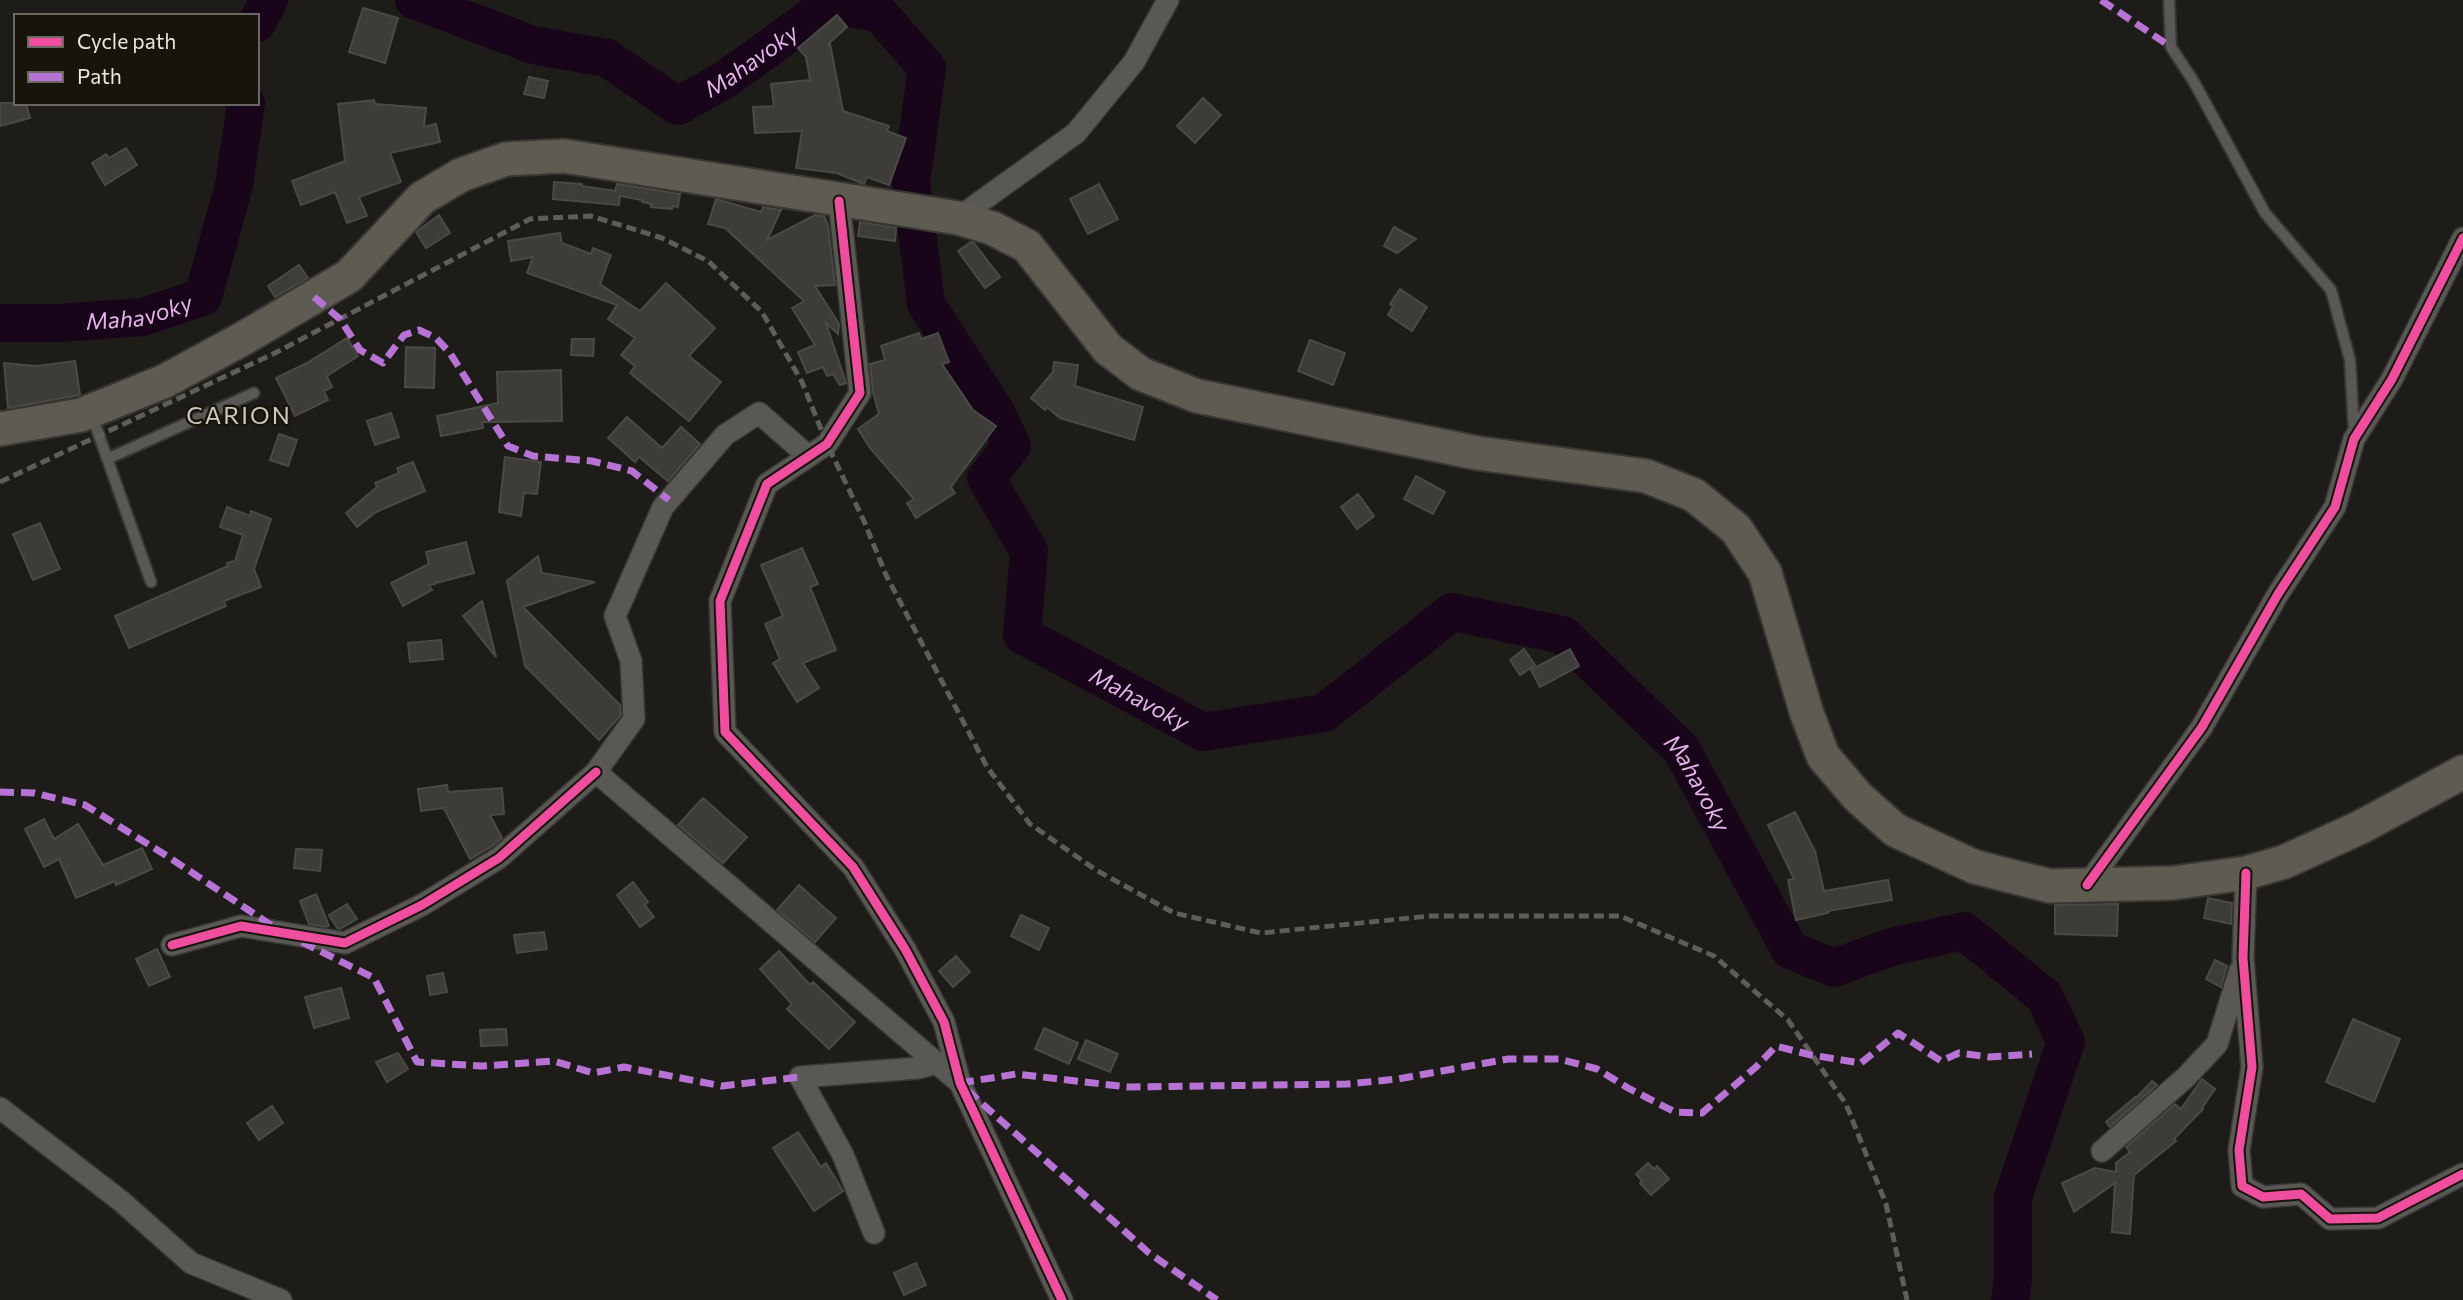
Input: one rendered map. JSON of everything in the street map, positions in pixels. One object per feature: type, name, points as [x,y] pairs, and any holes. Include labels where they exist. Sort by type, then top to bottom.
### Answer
[{"type":"main road","points":[[0,429],[81,415],[165,381],[349,276],[422,198],[461,175],[506,159],[564,156],[958,218],[992,228],[1027,246],[1108,349],[1141,374],[1198,396],[1477,453],[1646,476],[1694,495],[1736,529],[1765,573],[1807,714],[1823,756],[1858,797],[1895,831],[1975,867],[2050,886],[2173,883],[2246,873],[2284,862],[2359,828],[2463,772]]},
{"type":"street","points":[[958,218],[1076,133],[1134,62],[1168,0]]},
{"type":"street","points":[[839,201],[860,393],[827,444],[767,484],[720,601],[725,732],[853,867],[905,949],[944,1022],[960,1083],[1062,1300]]},
{"type":"street","points":[[2087,885],[2202,727],[2278,594],[2335,507],[2354,439],[2392,379],[2463,238]]},
{"type":"street","points":[[172,945],[241,926],[345,943],[422,905],[499,858],[596,772],[634,719],[631,661],[615,616],[663,506],[725,435],[760,412],[808,456]]},
{"type":"street","points":[[596,772],[960,1083]]},
{"type":"street","points":[[2246,873],[2243,958],[2252,1067],[2239,1150],[2242,1186],[2263,1197],[2301,1194],[2330,1219],[2378,1218],[2463,1174]]},
{"type":"street","points":[[2102,1151],[2186,1077],[2217,1044],[2243,958]]},
{"type":"street","points":[[874,1233],[843,1155],[800,1077],[918,1068],[937,1063]]},
{"type":"street","points":[[0,1108],[121,1201],[191,1263],[281,1300]]},
{"type":"lane","points":[[2169,0],[2171,47],[2194,82],[2264,213],[2331,290],[2350,360],[2354,439]]},
{"type":"lane","points":[[107,459],[254,393]]},
{"type":"lane","points":[[91,411],[151,582]]},
{"type":"building","points":[[363,8],[398,18],[385,63],[349,52]]},
{"type":"building","points":[[837,15],[847,27],[827,45],[830,44],[843,111],[889,126],[887,131],[906,138],[889,185],[867,177],[864,184],[837,173],[796,168],[802,131],[755,133],[753,107],[774,106],[771,84],[810,80],[806,57],[798,48]]},
{"type":"building","points":[[529,77],[548,81],[544,98],[524,94]]},
{"type":"building","points":[[1203,98],[1221,115],[1195,143],[1177,126]]},
{"type":"building","points":[[374,100],[375,104],[426,108],[424,127],[436,124],[440,142],[390,153],[401,182],[359,197],[367,216],[347,223],[335,192],[301,205],[292,181],[345,161],[338,104]]},
{"type":"building","points":[[0,103],[27,105],[30,118],[0,126]]},
{"type":"building","points":[[126,148],[137,165],[105,185],[92,163],[106,154],[109,158]]},
{"type":"building","points":[[554,182],[582,184],[615,191],[617,184],[680,194],[678,207],[673,206],[672,209],[651,207],[651,204],[642,200],[620,196],[619,205],[553,199]]},
{"type":"building","points":[[1099,184],[1118,219],[1088,234],[1070,199]]},
{"type":"building","points":[[716,199],[761,212],[763,207],[781,210],[767,240],[815,215],[824,216],[828,225],[835,285],[815,286],[839,324],[838,334],[826,323],[846,383],[840,385],[833,374],[827,376],[823,367],[807,373],[798,352],[815,345],[792,308],[804,301],[725,228],[708,224]]},
{"type":"building","points":[[439,215],[450,233],[426,248],[416,232]]},
{"type":"building","points":[[860,222],[896,228],[895,241],[858,236]]},
{"type":"building","points":[[1394,227],[1416,239],[1397,253],[1384,246]]},
{"type":"building","points":[[560,233],[562,243],[591,254],[593,248],[611,255],[600,284],[640,311],[666,283],[715,328],[689,356],[721,382],[689,421],[630,373],[635,366],[621,355],[635,338],[608,319],[617,305],[527,273],[533,257],[511,261],[508,241]]},
{"type":"building","points":[[971,242],[1000,277],[985,288],[958,251]]},
{"type":"building","points":[[299,265],[308,278],[275,297],[268,286]]},
{"type":"building","points":[[1400,289],[1427,307],[1412,331],[1388,315],[1393,306],[1390,304]]},
{"type":"building","points":[[919,333],[921,339],[938,333],[949,362],[942,364],[973,410],[996,426],[951,487],[955,493],[916,518],[907,503],[914,499],[870,448],[858,429],[879,414],[870,364],[885,360],[881,346]]},
{"type":"building","points":[[347,338],[358,356],[327,376],[332,387],[324,391],[328,400],[295,416],[276,378],[307,363]]},
{"type":"building","points":[[572,339],[594,339],[593,356],[571,355]]},
{"type":"building","points":[[1310,340],[1345,353],[1333,385],[1298,371]]},
{"type":"building","points":[[406,347],[435,348],[434,388],[405,387]]},
{"type":"building","points":[[75,361],[80,395],[8,408],[4,363],[36,366]]},
{"type":"building","points":[[1054,362],[1078,365],[1075,386],[1143,407],[1134,440],[1060,418],[1031,398],[1053,372]]},
{"type":"building","points":[[561,370],[562,421],[482,422],[483,428],[441,436],[437,416],[498,403],[497,372]]},
{"type":"building","points":[[391,413],[399,437],[375,445],[367,421]]},
{"type":"building","points":[[627,417],[662,448],[681,427],[700,444],[668,481],[639,457],[635,462],[608,438]]},
{"type":"building","points":[[279,434],[297,440],[288,466],[270,460]]},
{"type":"building","points":[[505,457],[541,462],[537,494],[524,493],[521,516],[499,512]]},
{"type":"building","points":[[413,462],[425,491],[376,512],[357,527],[346,513],[377,487],[375,483],[399,473],[397,468]]},
{"type":"building","points":[[1416,476],[1445,492],[1433,514],[1404,499]]},
{"type":"building","points":[[1358,494],[1374,516],[1357,529],[1341,507]]},
{"type":"building","points":[[227,507],[250,516],[251,511],[271,519],[254,569],[261,587],[224,601],[226,606],[129,648],[115,616],[235,561],[243,535],[220,527]]},
{"type":"building","points":[[40,523],[60,569],[33,580],[13,534]]},
{"type":"building","points":[[466,542],[474,573],[436,583],[435,581],[435,584],[429,585],[432,590],[403,606],[391,583],[429,564],[426,552]]},
{"type":"building","points":[[802,548],[818,584],[810,587],[836,650],[803,663],[819,688],[797,702],[773,663],[780,659],[765,624],[783,616],[761,565]]},
{"type":"building","points":[[538,556],[542,573],[595,582],[523,607],[620,705],[621,715],[599,740],[525,666],[507,581]]},
{"type":"building","points":[[482,601],[496,657],[463,616]]},
{"type":"building","points":[[441,640],[443,659],[410,662],[408,643]]},
{"type":"building","points":[[1524,649],[1535,665],[1520,675],[1510,660]]},
{"type":"building","points":[[1570,649],[1579,666],[1540,687],[1531,670]]},
{"type":"building","points":[[447,785],[448,792],[502,788],[504,814],[490,815],[502,838],[470,859],[444,808],[421,811],[418,789]]},
{"type":"building","points":[[703,798],[747,837],[723,863],[678,825]]},
{"type":"building","points":[[1795,812],[1815,851],[1824,891],[1888,880],[1892,900],[1828,911],[1796,920],[1788,880],[1794,879],[1768,825]]},
{"type":"building","points":[[44,819],[54,839],[78,824],[103,865],[142,848],[152,869],[116,885],[115,881],[76,898],[59,859],[44,867],[25,829]]},
{"type":"building","points":[[296,849],[322,850],[320,871],[294,868]]},
{"type":"building","points":[[633,882],[648,902],[645,905],[654,917],[640,927],[617,895]]},
{"type":"building","points":[[799,885],[836,918],[815,942],[777,910]]},
{"type":"building","points":[[316,894],[329,926],[309,924],[300,901]]},
{"type":"building","points":[[2208,898],[2232,903],[2231,924],[2204,918]]},
{"type":"building","points":[[347,904],[357,919],[340,929],[337,928],[329,915]]},
{"type":"building","points":[[2118,904],[2117,936],[2055,934],[2055,905]]},
{"type":"building","points":[[1021,915],[1049,928],[1039,950],[1011,936]]},
{"type":"building","points":[[544,932],[547,949],[517,953],[514,935]]},
{"type":"building","points":[[157,949],[170,977],[149,986],[136,959]]},
{"type":"building","points":[[779,951],[810,985],[813,982],[855,1022],[829,1049],[787,1009],[792,1004],[760,969]]},
{"type":"building","points":[[956,956],[970,972],[953,987],[939,971]]},
{"type":"building","points":[[2215,960],[2227,966],[2221,987],[2206,979]]},
{"type":"building","points":[[443,973],[447,992],[430,995],[427,976]]},
{"type":"building","points":[[341,988],[349,1018],[314,1028],[305,997]]},
{"type":"building","points":[[2353,1019],[2400,1039],[2374,1102],[2326,1082]]},
{"type":"building","points":[[1044,1028],[1078,1043],[1069,1064],[1035,1049]]},
{"type":"building","points":[[506,1029],[507,1045],[481,1046],[480,1030]]},
{"type":"building","points":[[1086,1040],[1118,1054],[1110,1072],[1078,1059]]},
{"type":"building","points":[[398,1053],[408,1069],[387,1082],[376,1062]]},
{"type":"building","points":[[2202,1079],[2215,1089],[2203,1109],[2174,1139],[2176,1141],[2134,1175],[2130,1234],[2112,1232],[2115,1183],[2074,1212],[2062,1183],[2095,1168],[2116,1172],[2116,1163],[2130,1152],[2126,1147],[2175,1104],[2181,1109]]},
{"type":"building","points":[[2152,1081],[2157,1085],[2110,1127],[2106,1122]]},
{"type":"building","points":[[272,1106],[283,1123],[259,1140],[247,1123]]},
{"type":"building","points":[[798,1132],[821,1167],[826,1163],[843,1191],[814,1211],[773,1148]]},
{"type":"building","points":[[1648,1163],[1654,1169],[1657,1166],[1669,1179],[1651,1195],[1636,1174]]},
{"type":"building","points":[[916,1263],[926,1285],[904,1295],[894,1273]]},
{"type":"waterway","name":"Mahavoky","points":[[259,19],[269,0]]},
{"type":"waterway","name":"Mahavoky","points":[[414,0],[533,45],[607,58],[678,106],[726,79],[828,5],[879,13],[927,68],[911,183],[926,304],[996,412],[1012,446],[986,478],[1029,551],[1022,635],[1203,732],[1324,713],[1452,612],[1563,635],[1681,749],[1790,950],[1834,968],[1891,947],[1964,931],[2044,996],[2066,1042],[2013,1197],[2013,1279],[2010,1300]]},
{"type":"waterway","name":"Mahavoky","points":[[0,323],[58,323],[143,317],[203,297],[234,185],[246,105]]},
{"type":"railway","points":[[0,482],[275,353],[530,219],[591,216],[662,238],[708,261],[762,312],[802,382],[886,575],[987,767],[1030,824],[1096,870],[1174,913],[1261,933],[1430,916],[1620,916],[1714,956],[1788,1020],[1846,1104],[1886,1204],[1907,1300]]},
{"type":"marked path","points":[[2101,0],[2171,47]]},
{"type":"marked path","points":[[314,297],[340,319],[360,350],[383,363],[404,335],[419,330],[436,338],[450,353],[508,446],[533,456],[592,461],[632,471],[669,500]]},
{"type":"marked path","points":[[0,792],[34,793],[85,805],[274,927]]},
{"type":"marked path","points":[[302,942],[374,978],[417,1062],[482,1066],[554,1061],[593,1073],[624,1067],[722,1086],[800,1077]]},
{"type":"marked path","points":[[960,1083],[1016,1074],[1128,1087],[1347,1084],[1398,1079],[1508,1059],[1559,1059],[1597,1069],[1675,1112],[1702,1113],[1756,1067],[1776,1046],[1861,1063],[1898,1033],[1941,1061],[1959,1053],[1989,1057],[2032,1054]]},
{"type":"marked path","points":[[967,1090],[1149,1253],[1217,1300]]},
{"type":"cycle path","points":[[839,201],[860,393],[827,444],[767,484],[720,601],[725,732],[853,867],[905,949],[944,1022],[960,1083],[1062,1300]]},
{"type":"cycle path","points":[[2087,885],[2202,727],[2278,594],[2335,507],[2354,439],[2392,379],[2463,238]]},
{"type":"cycle path","points":[[172,945],[241,926],[345,943],[422,905],[499,858],[596,772]]},
{"type":"cycle path","points":[[2246,873],[2243,958],[2252,1067],[2239,1150],[2242,1186],[2263,1197],[2301,1194],[2330,1219],[2378,1218],[2463,1174]]},
{"type":"district","name":"CARION","points":[[239,414]]}]
